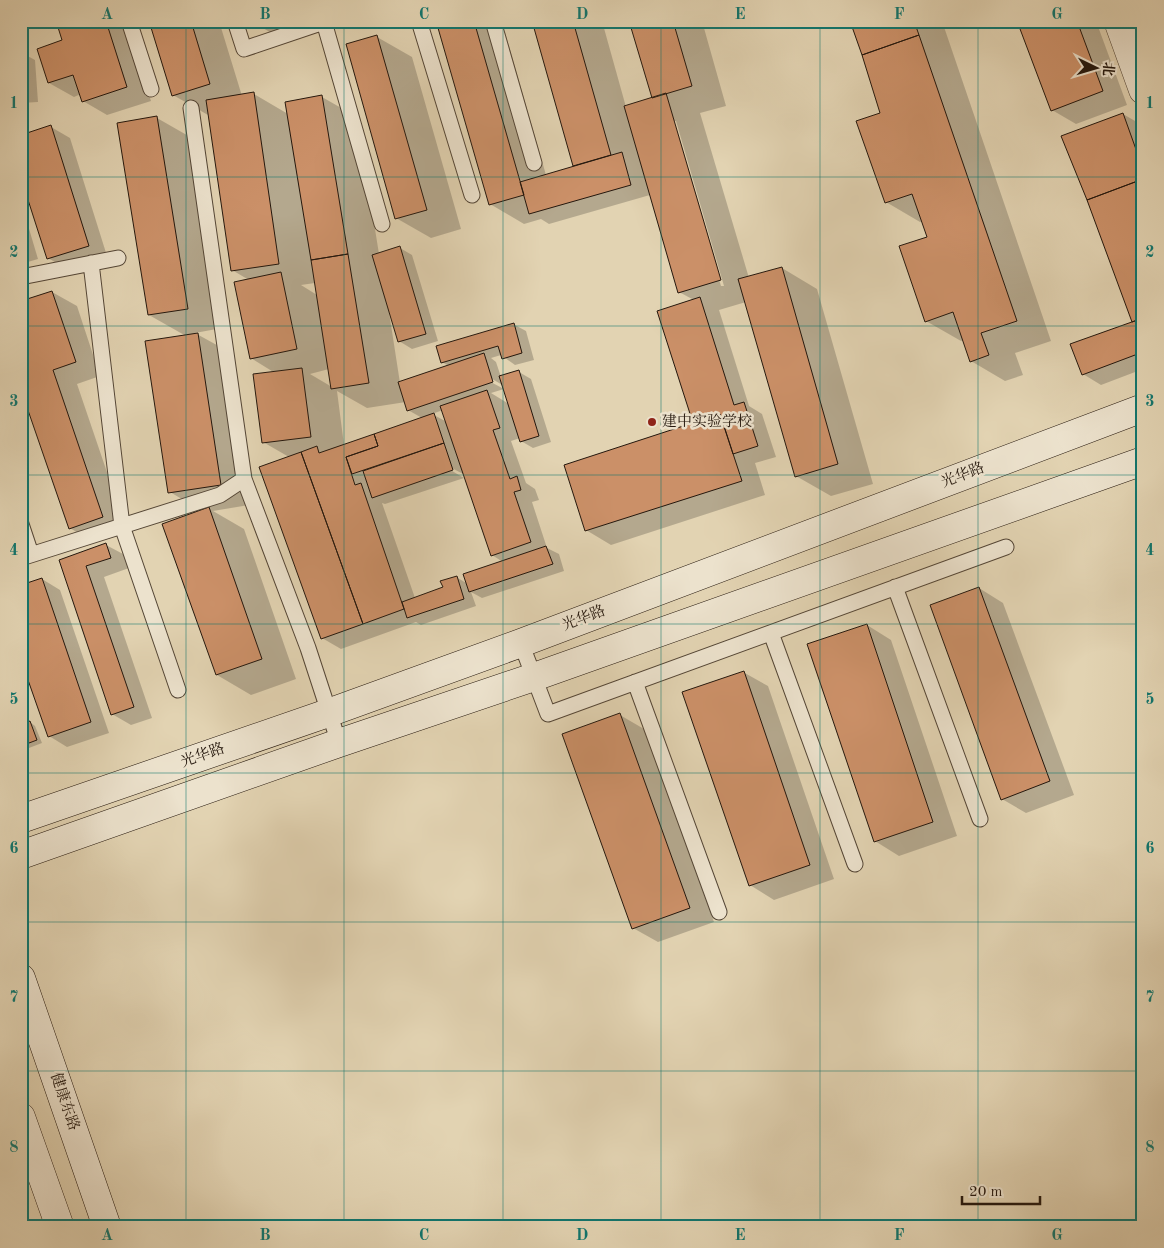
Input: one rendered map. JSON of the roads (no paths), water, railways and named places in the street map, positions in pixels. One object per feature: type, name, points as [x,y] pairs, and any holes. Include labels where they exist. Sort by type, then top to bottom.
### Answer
[{"type":"main road","points":[[1118,21],[1143,90]]},
{"type":"main road","name":"光华路","points":[[21,819],[328,713],[521,643],[1143,408]]},
{"type":"main road","points":[[21,855],[339,743],[534,677],[1143,462]]},
{"type":"main road","name":"健康东路","points":[[21,978],[107,1227]]},
{"type":"main road","points":[[21,1117],[60,1227]]},
{"type":"lane","points":[[129,21],[151,89]]},
{"type":"lane","points":[[235,21],[244,49],[325,22],[382,224]]},
{"type":"lane","points":[[419,21],[472,195]]},
{"type":"lane","points":[[493,21],[534,163]]},
{"type":"lane","points":[[191,108],[244,479],[308,648],[339,743]]},
{"type":"lane","points":[[21,277],[118,258]]},
{"type":"lane","points":[[90,263],[122,526],[178,690]]},
{"type":"lane","points":[[21,524],[26,556],[220,495],[244,479]]},
{"type":"lane","points":[[521,643],[548,714],[1006,547]]},
{"type":"lane","points":[[895,587],[980,819]]},
{"type":"lane","points":[[771,633],[855,864]]},
{"type":"lane","points":[[636,682],[719,912]]},
{"type":"place","name":"建中实验学校","points":[[652,422]]}]
